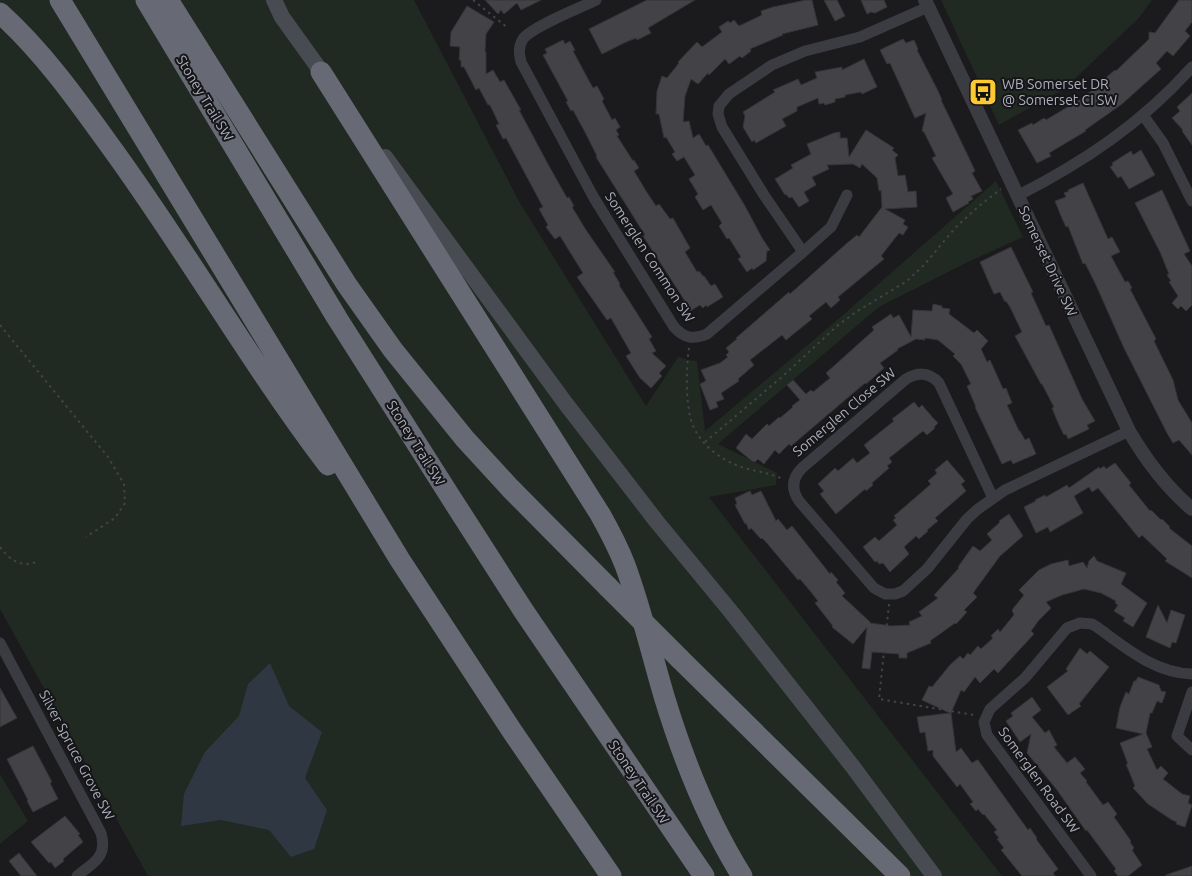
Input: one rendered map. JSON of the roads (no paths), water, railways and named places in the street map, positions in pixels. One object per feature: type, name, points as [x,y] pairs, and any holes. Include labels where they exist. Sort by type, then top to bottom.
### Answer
[{"type":"highway","points":[[60,0],[400,560],[611,876]]},
{"type":"highway","name":"Stoney Trail SW","points":[[146,0],[337,318],[443,485],[539,633],[704,876]]},
{"type":"highway","points":[[168,0],[331,260],[393,350],[465,439],[510,488],[608,587],[900,876]]},
{"type":"highway","points":[[0,12],[40,53],[66,85],[143,192],[281,401],[400,560]]},
{"type":"highway","points":[[321,72],[600,514],[624,564],[638,601],[664,695],[691,775],[722,843],[742,876]]},
{"type":"main road","points":[[274,0],[282,17],[321,72],[405,183],[566,404],[657,522],[732,612],[841,751],[934,876]]},
{"type":"street","name":"Somerglen Common SW","points":[[596,0],[527,34],[520,48],[519,55],[594,198],[674,327],[680,333],[690,338],[701,337],[707,334],[830,227],[847,196]]},
{"type":"street","name":"Somerset Drive SW","points":[[926,4],[1129,431],[1152,468],[1192,509]]},
{"type":"street","points":[[803,252],[764,195],[722,127],[718,114],[719,106],[729,94],[772,65],[805,51],[860,37],[926,4]]},
{"type":"street","points":[[1017,196],[1079,163],[1112,140],[1165,96],[1192,67]]},
{"type":"street","points":[[1143,115],[1163,143],[1192,201]]},
{"type":"street","name":"Somerglen Close SW","points":[[920,373],[929,375],[939,383],[993,498],[967,519],[927,569],[903,591],[885,594],[874,588],[800,501],[793,489],[793,483],[802,468],[906,379],[920,373]]},
{"type":"street","points":[[993,498],[1005,490],[1129,431]]},
{"type":"street","name":"Somerglen Road SW","points":[[1091,876],[987,735],[984,729],[985,717],[994,705],[1025,678],[1067,628],[1080,622],[1097,627],[1139,658],[1185,674],[1192,674]]},
{"type":"street","name":"Silver Spruce Grove SW","points":[[0,644],[101,833],[104,844],[100,857],[77,876]]},
{"type":"street","points":[[1192,692],[1177,736],[1192,750]]},
{"type":"place","name":"WB Somerset DR @ Somerset CI SW","points":[[983,92]]}]
